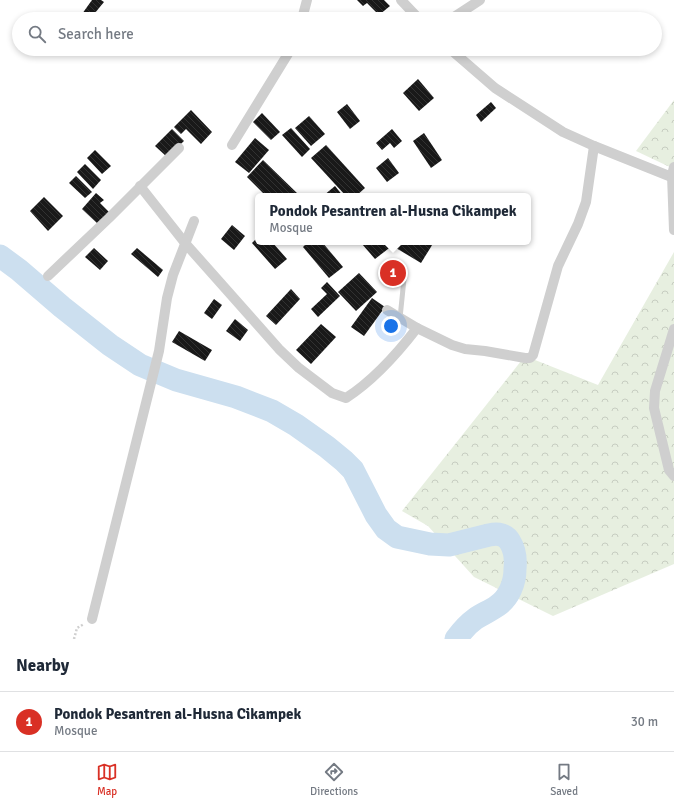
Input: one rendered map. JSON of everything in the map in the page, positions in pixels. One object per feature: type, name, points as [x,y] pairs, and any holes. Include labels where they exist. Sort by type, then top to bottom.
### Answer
[{"type":"street","points":[[304,12],[307,0]]},
{"type":"street","points":[[401,0],[412,12]]},
{"type":"street","points":[[462,12],[480,0]]},
{"type":"street","points":[[232,145],[286,56]]},
{"type":"street","points":[[458,56],[480,76],[509,98],[563,132],[594,146],[674,174],[674,230]]},
{"type":"street","points":[[387,310],[417,328],[452,345],[465,349],[530,358],[533,355],[558,266],[578,224],[586,202],[594,146]]},
{"type":"street","points":[[48,276],[179,148]]},
{"type":"street","points":[[140,186],[185,243],[279,349],[332,393],[346,398],[374,376],[417,328]]},
{"type":"street","points":[[92,619],[159,351],[167,298],[173,275],[194,221]]},
{"type":"street","points":[[674,329],[655,391],[654,408],[669,470],[674,476]]},
{"type":"lane","points":[[400,318],[404,279]]},
{"type":"path","points":[[74,639],[77,628],[81,624],[89,624],[92,619]]},
{"type":"green space","points":[[674,100],[674,169],[636,151]]},
{"type":"green space","points":[[674,252],[674,564],[553,616],[474,577],[428,526],[402,511],[525,356],[598,385]]},
{"type":"building","points":[[92,0],[101,0],[104,2],[96,12],[83,12]]},
{"type":"building","points":[[357,0],[384,0],[390,6],[383,12],[376,12],[367,3],[363,6]]},
{"type":"building","points":[[418,79],[434,98],[419,111],[403,93]]},
{"type":"building","points":[[491,102],[496,108],[481,122],[476,115]]},
{"type":"building","points":[[347,104],[360,121],[350,129],[337,112]]},
{"type":"building","points":[[191,110],[212,132],[201,144],[186,129],[181,134],[174,127]]},
{"type":"building","points":[[262,113],[280,132],[271,140],[253,122]]},
{"type":"building","points":[[309,116],[325,134],[311,146],[295,128]]},
{"type":"building","points":[[291,128],[310,149],[302,157],[282,135]]},
{"type":"building","points":[[172,129],[184,141],[167,157],[155,146]]},
{"type":"building","points":[[392,129],[402,141],[394,148],[390,143],[382,150],[376,143]]},
{"type":"building","points":[[424,133],[442,160],[431,168],[413,141]]},
{"type":"building","points":[[255,138],[269,150],[249,173],[235,162]]},
{"type":"building","points":[[326,145],[365,188],[359,193],[343,193],[311,158]]},
{"type":"building","points":[[95,150],[111,166],[102,174],[87,158]]},
{"type":"building","points":[[388,158],[399,173],[387,182],[376,168]]},
{"type":"building","points":[[263,160],[297,193],[263,193],[247,177]]},
{"type":"building","points":[[85,164],[101,180],[93,189],[77,172]]},
{"type":"building","points":[[76,176],[92,192],[85,198],[69,183]]},
{"type":"building","points":[[335,186],[341,193],[327,193]]},
{"type":"building","points":[[96,193],[104,200],[100,203],[110,213],[99,225],[82,209]]},
{"type":"building","points":[[44,197],[63,216],[48,231],[30,211]]},
{"type":"building","points":[[232,225],[245,236],[234,250],[221,239]]},
{"type":"building","points":[[255,240],[255,245],[275,245],[287,259],[275,269],[252,243]]},
{"type":"building","points":[[305,245],[325,245],[343,267],[329,278],[303,247]]},
{"type":"building","points":[[363,245],[393,245],[375,259]]},
{"type":"building","points":[[398,245],[432,245],[421,263],[396,248]]},
{"type":"building","points":[[94,248],[108,261],[100,270],[85,257]]},
{"type":"building","points":[[137,248],[163,270],[158,277],[131,254]]},
{"type":"building","points":[[359,273],[377,292],[356,311],[338,292]]},
{"type":"building","points":[[327,282],[340,296],[318,317],[311,309],[327,294],[321,288]]},
{"type":"building","points":[[291,289],[300,299],[276,325],[266,316]]},
{"type":"building","points":[[372,298],[385,307],[364,336],[351,327]]},
{"type":"building","points":[[214,299],[222,305],[212,319],[204,313]]},
{"type":"building","points":[[235,319],[248,330],[240,341],[226,331]]},
{"type":"building","points":[[321,324],[336,337],[311,364],[296,350]]},
{"type":"building","points":[[179,331],[212,350],[205,361],[172,342]]},
{"type":"waterway","points":[[0,256],[110,345],[140,365],[176,380],[236,397],[272,411],[296,425],[327,447],[353,470],[376,515],[386,529],[397,537],[430,544],[449,545],[492,534],[499,534],[506,537],[513,548],[515,558],[515,574],[510,590],[501,603],[472,621],[456,639]]},
{"type":"place","name":"Pondok Pesantren al-Husna Cikampek","points":[[393,273]]}]
